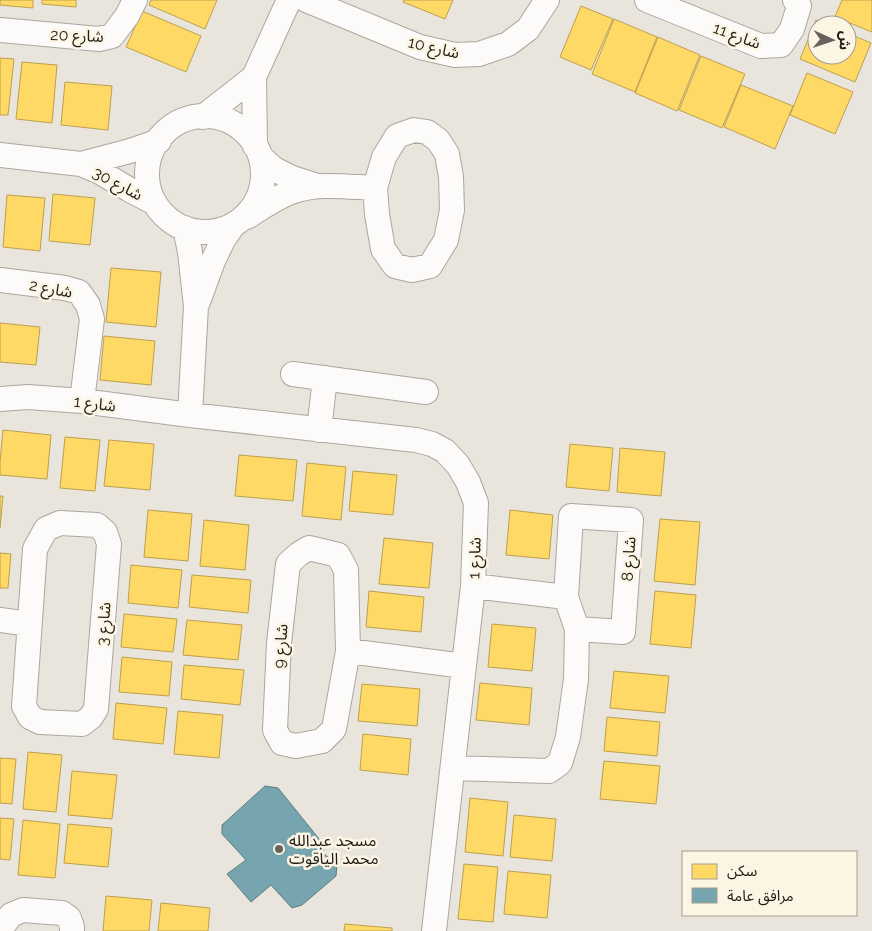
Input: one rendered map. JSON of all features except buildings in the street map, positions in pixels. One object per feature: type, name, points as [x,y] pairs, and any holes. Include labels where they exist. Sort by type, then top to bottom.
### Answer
[{"type":"street","name":"شارع 20","points":[[0,30],[98,39],[112,36],[127,16],[135,0]]},
{"type":"street","points":[[203,117],[254,77],[289,0]]},
{"type":"street","name":"شارع 10","points":[[306,0],[420,47],[455,55],[479,54],[508,44],[528,29],[546,0]]},
{"type":"street","name":"شارع 11","points":[[647,0],[761,46],[781,45],[792,29],[799,6],[795,0]]},
{"type":"street","points":[[196,306],[222,240],[257,202],[263,180],[258,152],[254,77]]},
{"type":"street","points":[[317,186],[292,178],[274,169],[258,152],[250,137],[232,122],[210,116],[188,118],[168,129],[153,147],[147,169],[150,192],[160,212],[178,226],[200,233],[222,230],[291,192],[317,186],[375,188]]},
{"type":"street","points":[[414,130],[427,132],[438,140],[447,154],[451,178],[452,210],[446,240],[430,266],[412,270],[396,266],[383,249],[375,188],[384,157],[397,136],[414,130]]},
{"type":"street","name":"شارع 30","points":[[81,164],[159,141]]},
{"type":"street","name":"شارع 30","points":[[0,155],[81,164],[100,172],[156,203]]},
{"type":"street","points":[[185,228],[190,252],[196,306],[190,416]]},
{"type":"street","name":"شارع 2","points":[[0,280],[65,288],[79,292],[88,305],[92,319],[82,401]]},
{"type":"street","points":[[293,374],[426,392]]},
{"type":"street","points":[[319,430],[325,378]]},
{"type":"street","name":"شارع 1","points":[[0,399],[28,397],[82,401],[190,416],[416,440],[432,444],[445,451],[458,465],[468,482],[476,503],[473,586],[434,931]]},
{"type":"street","name":"شارع 8","points":[[453,768],[549,771],[560,763],[568,737],[576,679],[577,629],[566,597],[571,516],[632,520],[623,632],[577,629]]},
{"type":"street","name":"شارع 3","points":[[60,523],[97,525],[105,532],[109,544],[103,632],[96,709],[91,717],[82,724],[40,722],[30,717],[24,706],[29,624],[35,549],[46,529],[60,523]]},
{"type":"street","name":"شارع 9","points":[[310,548],[338,555],[346,570],[348,650],[334,729],[322,741],[296,746],[282,744],[275,730],[279,643],[288,564],[299,554],[310,548]]},
{"type":"street","points":[[473,586],[566,597]]},
{"type":"street","points":[[0,620],[29,624]]},
{"type":"street","points":[[348,650],[464,666]]},
{"type":"street","points":[[2,931],[2,927],[11,915],[23,910],[62,914],[68,918],[72,931]]},
{"type":"place","name":"مسجد عبدالله محمد الياقوت","points":[[279,849]]}]
